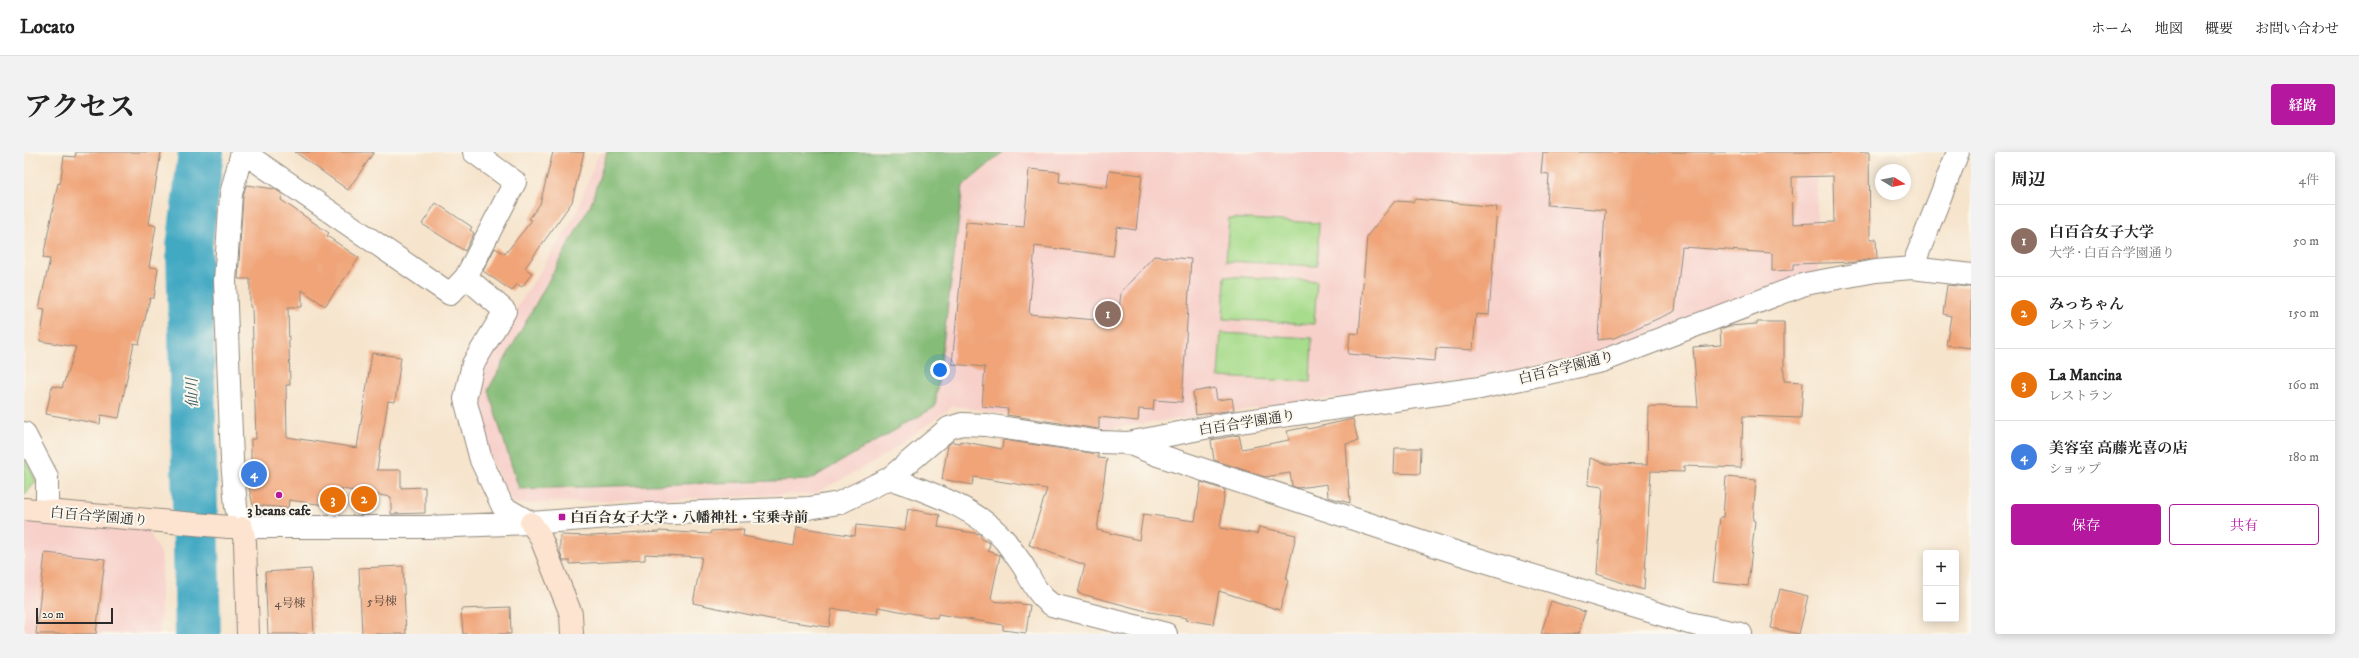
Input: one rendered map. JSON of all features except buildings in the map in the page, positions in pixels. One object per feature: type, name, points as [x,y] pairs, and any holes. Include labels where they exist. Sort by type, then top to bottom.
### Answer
[{"type":"street","points":[[248,634],[245,542],[236,527],[224,281],[232,194],[242,152],[450,294],[466,277],[515,182],[474,152]]},
{"type":"street","points":[[1912,268],[1958,152]]},
{"type":"street","name":"白百合学園通り","points":[[24,509],[236,527],[428,527],[532,523],[648,514],[808,508],[839,503],[890,478],[949,428],[962,424],[986,425],[1100,442],[1128,443],[1225,424],[1496,385],[1602,361],[1805,284],[1876,271],[1912,268],[1971,275]]},
{"type":"street","points":[[466,277],[505,311],[473,364],[465,399],[481,460],[503,507],[532,523],[540,536],[571,614],[572,634]]},
{"type":"street","points":[[24,433],[47,477],[47,511]]},
{"type":"street","points":[[1128,443],[1158,455],[1461,554],[1689,623],[1741,634]]},
{"type":"street","points":[[890,478],[955,505],[982,519],[1005,541],[1025,568],[1034,586],[1043,599],[1052,605],[1166,634]]},
{"type":"shaded area","points":[[602,152],[1816,152],[1818,273],[1604,351],[1487,377],[1105,429],[954,406],[874,462],[814,494],[512,504],[489,456],[475,398],[478,370],[576,214],[596,159]]},
{"type":"shaded area","points":[[24,523],[148,529],[162,558],[160,634],[24,634]]},
{"type":"green space","points":[[607,152],[1003,152],[963,186],[935,407],[809,480],[519,489],[488,390],[591,204]]},
{"type":"green space","points":[[1229,218],[1319,223],[1317,266],[1226,261]]},
{"type":"green space","points":[[1225,276],[1317,281],[1314,324],[1223,319]]},
{"type":"green space","points":[[1221,333],[1312,338],[1310,382],[1218,377]]},
{"type":"green space","points":[[24,458],[36,481],[25,495],[24,495]]},
{"type":"waterway","name":"仙川","points":[[198,634],[189,248],[201,152]]},
{"type":"place","name":"白百合女子大学","points":[[1108,314]]},
{"type":"place","name":"美容室 高藤光喜の店","points":[[254,474]]},
{"type":"place","name":"3 beans cafe","points":[[279,495]]},
{"type":"place","name":"みっちゃん","points":[[364,499]]},
{"type":"place","name":"La Mancina","points":[[333,500]]},
{"type":"place","name":"白百合女子大学・八幡神社・宝乗寺前","points":[[562,517]]}]
